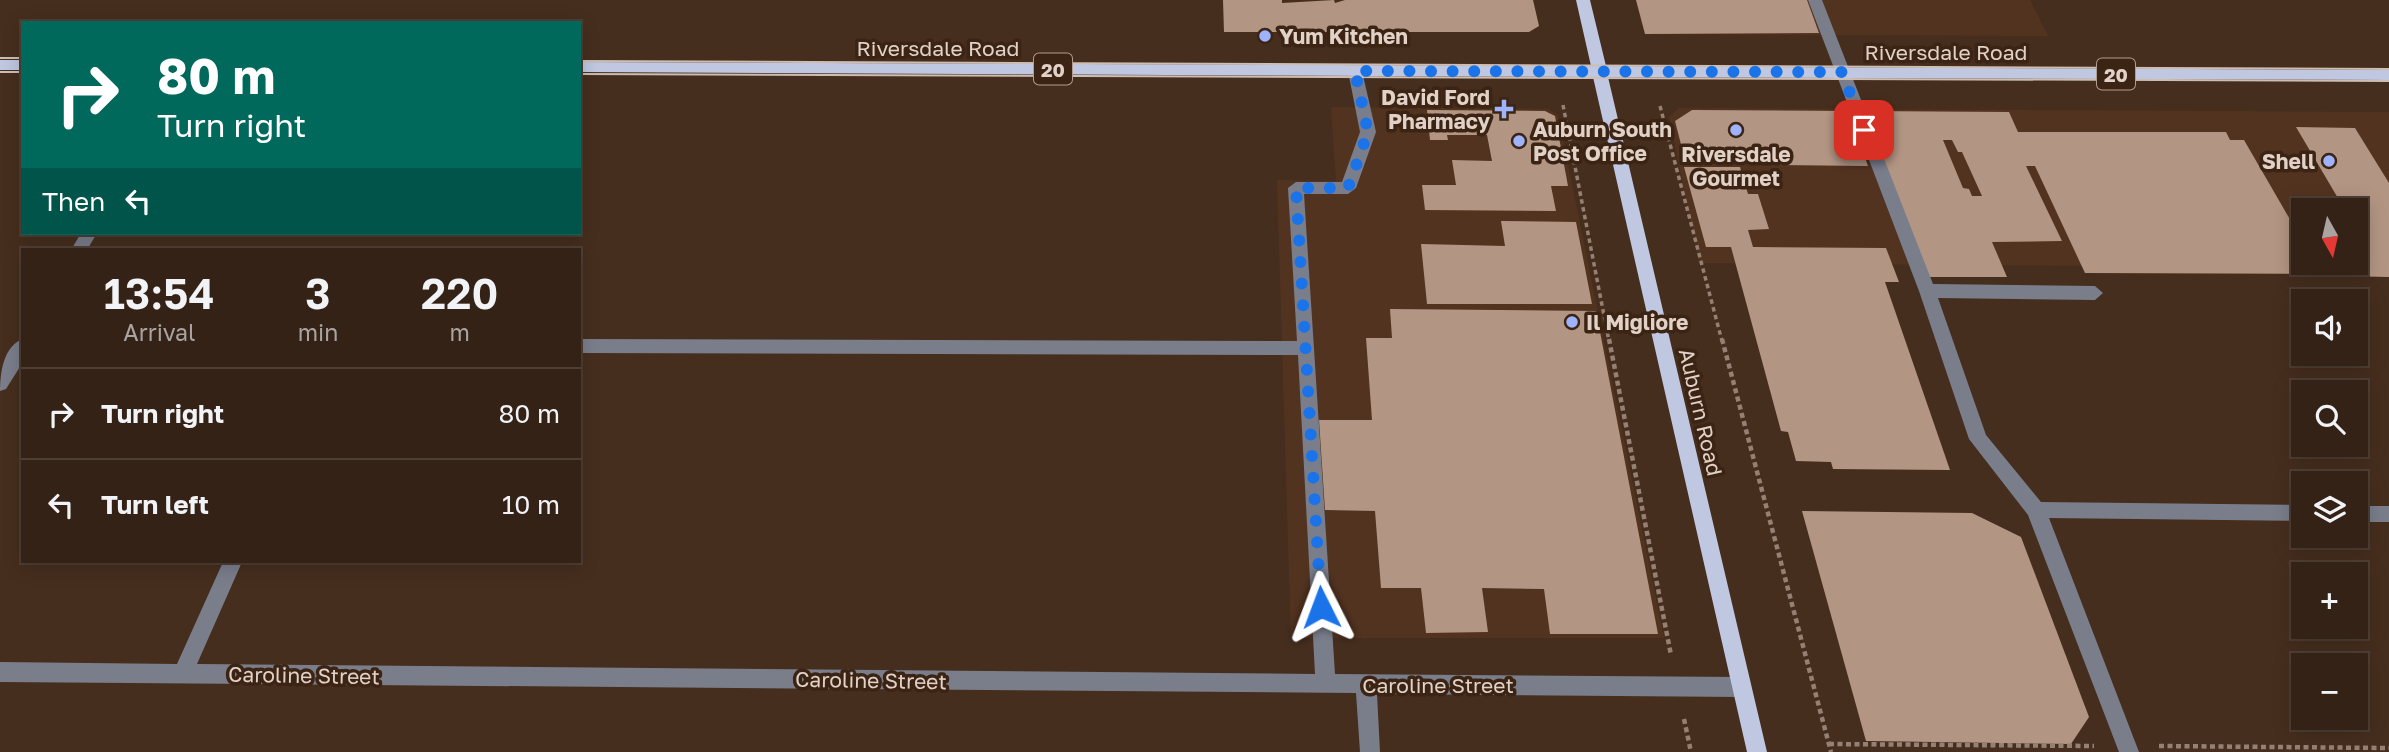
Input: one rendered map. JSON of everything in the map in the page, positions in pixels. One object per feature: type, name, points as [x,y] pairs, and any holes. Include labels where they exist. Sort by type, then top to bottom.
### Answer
[{"type":"main road","name":"Auburn Road","points":[[1583,0],[1756,752]]},
{"type":"main road","points":[[0,65],[21,65]]},
{"type":"main road","name":"Riversdale Road","points":[[581,67],[2389,75]]},
{"type":"street","points":[[1815,0],[1927,291],[1978,439],[2036,510],[2129,752]]},
{"type":"street","points":[[1326,684],[1296,188],[1348,188],[1368,132],[1355,71]]},
{"type":"street","points":[[1927,291],[2095,293]]},
{"type":"street","points":[[581,346],[1306,348]]},
{"type":"street","points":[[0,384],[21,349]]},
{"type":"street","points":[[2036,510],[2291,513]]},
{"type":"street","points":[[2368,514],[2389,514]]},
{"type":"street","points":[[183,673],[232,563]]},
{"type":"street","name":"Caroline Street","points":[[0,672],[1741,687]]},
{"type":"street","points":[[1366,685],[1370,752]]},
{"type":"path","points":[[1563,105],[1691,752]]},
{"type":"path","points":[[1660,106],[1831,752]]},
{"type":"shaded area","points":[[1636,0],[2030,0],[2048,36],[1645,34]]},
{"type":"shaded area","points":[[1331,107],[1548,109],[1558,115],[1664,638],[1291,638],[1277,180],[1336,181]]},
{"type":"shaded area","points":[[1679,108],[2389,112],[2389,268],[2368,268],[2368,198],[2291,198],[2291,267],[1699,263],[1669,117]]},
{"type":"building","points":[[1223,0],[1282,0],[1282,3],[1334,0],[1335,3],[1345,0],[1533,0],[1539,26],[1529,32],[1224,32]]},
{"type":"building","points":[[1636,0],[1807,0],[1819,33],[1645,34]]},
{"type":"building","points":[[1427,110],[1545,111],[1555,116],[1568,186],[1551,186],[1556,211],[1425,210],[1422,185],[1456,185],[1452,160],[1492,161],[1487,135],[1447,135],[1448,140],[1430,140]]},
{"type":"building","points":[[1692,110],[1848,111],[1868,166],[1777,165],[1772,149],[1750,149],[1753,160],[1685,160],[1675,121]]},
{"type":"building","points":[[1864,111],[2009,112],[2018,132],[2226,132],[2230,140],[2244,140],[2291,221],[2291,274],[2085,273],[2035,166],[2026,166],[2062,241],[1992,242],[2007,277],[1928,277]],"holes":[[[1943,140],[1952,140],[1958,152],[1962,152],[1982,196],[1972,196],[1969,189],[1963,188]]]},
{"type":"building","points":[[2296,127],[2355,128],[2389,183],[2389,277],[2341,276],[2368,275],[2368,198],[2338,198]]},
{"type":"building","points":[[1684,167],[1740,167],[1748,194],[1758,194],[1769,229],[1748,230],[1753,247],[1886,248],[1899,282],[1885,282],[1950,470],[1833,469],[1831,462],[1796,461],[1788,432],[1781,431],[1731,247],[1706,247]]},
{"type":"building","points":[[1501,221],[1576,222],[1592,304],[1427,304],[1421,244],[1505,246]]},
{"type":"building","points":[[1390,309],[1596,311],[1658,634],[1550,634],[1544,589],[1482,588],[1488,632],[1426,633],[1421,588],[1381,588],[1375,511],[1325,510],[1319,420],[1372,420],[1366,338],[1392,338]]},
{"type":"building","points":[[1802,511],[1972,513],[2021,537],[2089,717],[2071,744],[1866,741]]},
{"type":"tram line","points":[[0,58],[21,58]]},
{"type":"tram line","points":[[581,61],[2389,69]]},
{"type":"tram line","points":[[0,72],[21,72]]},
{"type":"tram line","points":[[581,74],[2389,81]]},
{"type":"place","name":"Yum Kitchen","points":[[1265,36]]},
{"type":"place","name":"David Ford Pharmacy","points":[[1504,109]]},
{"type":"place","name":"Riversdale Gourmet","points":[[1736,130]]},
{"type":"place","name":"Auburn South Post Office","points":[[1519,141]]},
{"type":"place","name":"Shell","points":[[2329,161]]},
{"type":"place","name":"Il Migliore","points":[[1572,322]]},
{"type":"route","points":[[1321,607],[1296,188],[1348,188],[1368,132],[1355,71],[1842,72],[1864,130]]}]
